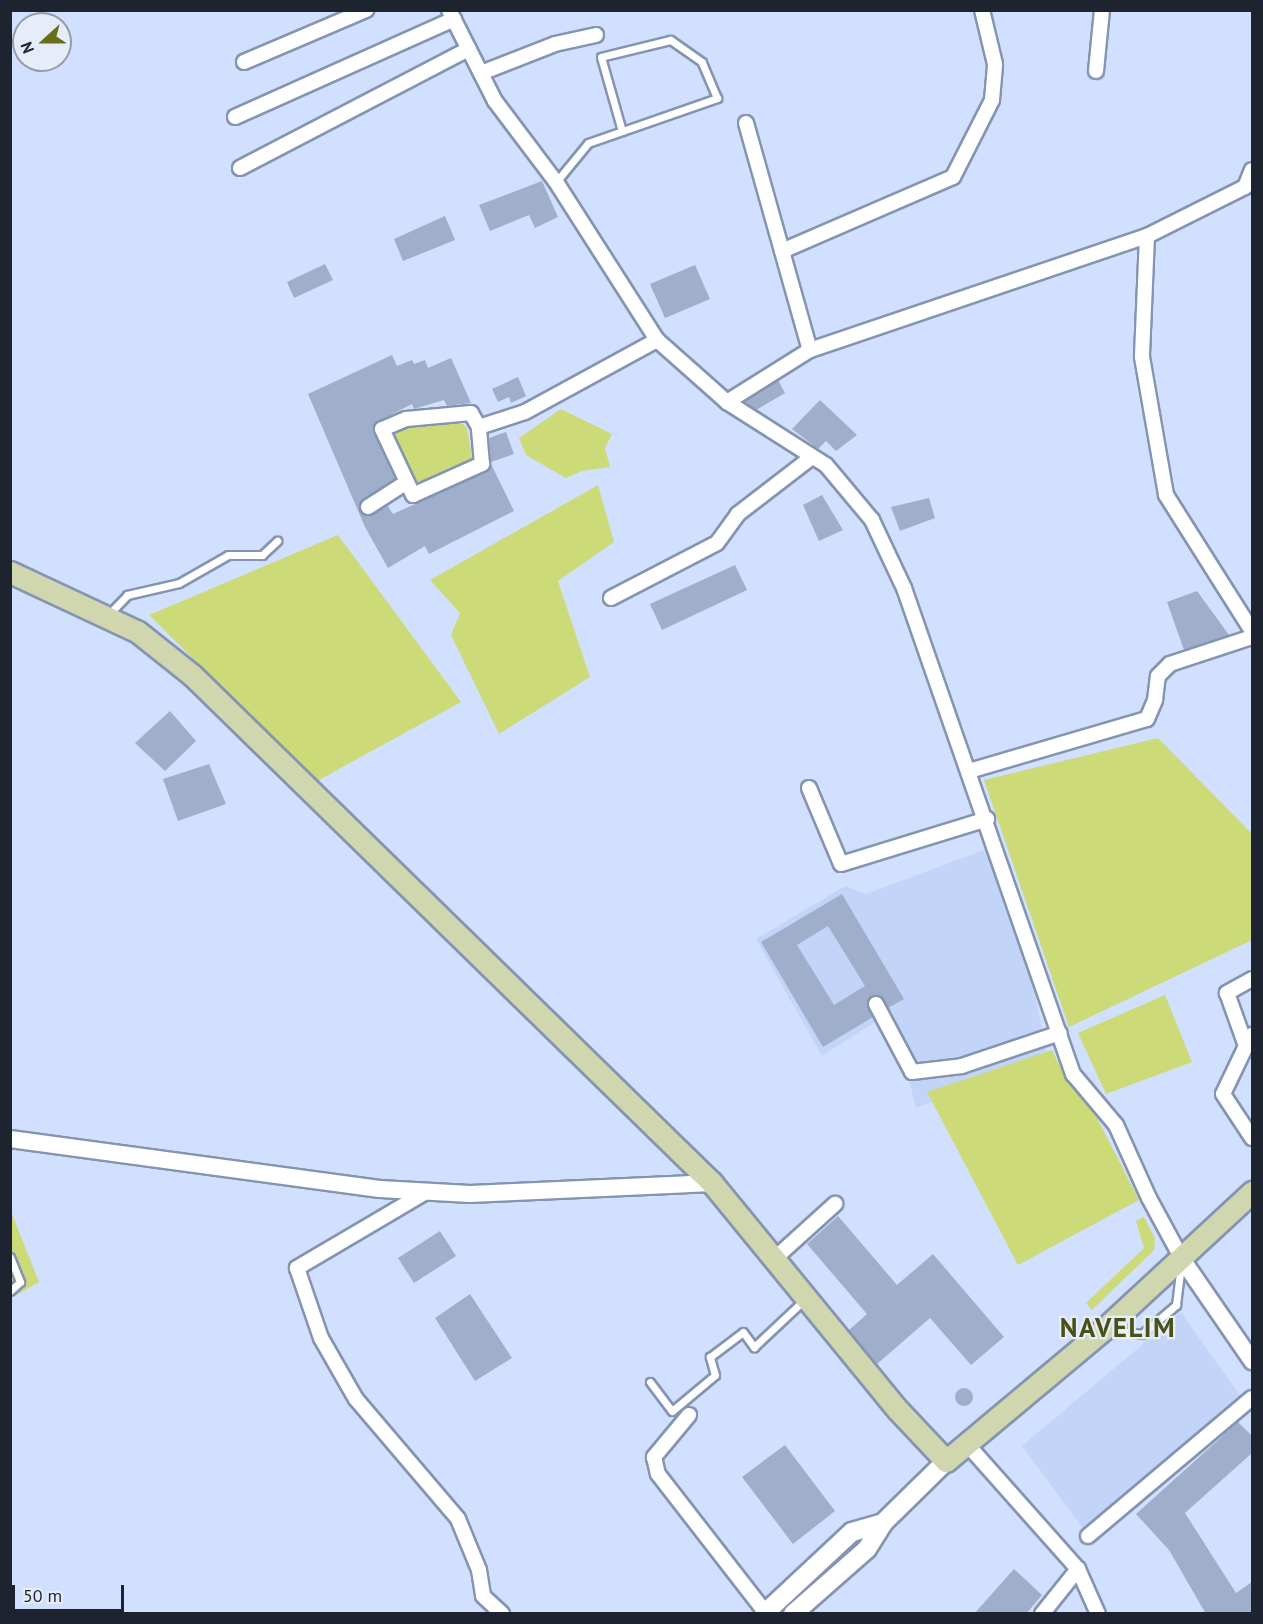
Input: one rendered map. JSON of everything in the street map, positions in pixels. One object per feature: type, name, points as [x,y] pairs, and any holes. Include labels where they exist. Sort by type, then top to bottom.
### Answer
[{"type":"main road","points":[[10,572],[138,632],[192,675],[712,1183],[898,1410],[946,1461]]},
{"type":"main road","points":[[793,1614],[867,1549],[883,1523],[946,1461],[1104,1329],[1252,1192]]},
{"type":"main road","points":[[765,1613],[852,1532],[883,1523]]},
{"type":"street","points":[[244,62],[366,10]]},
{"type":"street","points":[[782,251],[953,177],[992,100],[995,64],[982,10]]},
{"type":"street","points":[[1096,71],[1102,10]]},
{"type":"street","points":[[235,117],[452,15],[495,101],[556,182],[657,340],[727,402],[826,465],[872,520],[904,588],[987,819],[1073,1074],[1116,1125],[1149,1197],[1182,1259],[1251,1355]]},
{"type":"street","points":[[481,73],[555,44],[596,35]]},
{"type":"street","points":[[240,168],[469,49]]},
{"type":"street","points":[[746,123],[810,350]]},
{"type":"street","points":[[727,402],[810,350],[1148,236],[1245,187],[1252,170]]},
{"type":"street","points":[[1148,236],[1143,357],[1166,495],[1252,631]]},
{"type":"street","points":[[478,427],[525,412],[657,340]]},
{"type":"street","points":[[471,413],[478,427],[482,464],[413,495],[382,429],[406,418],[471,413]]},
{"type":"street","points":[[611,598],[717,543],[738,514],[812,457]]},
{"type":"street","points":[[368,507],[407,482]]},
{"type":"street","points":[[969,771],[1147,719],[1155,700],[1158,676],[1170,664],[1252,637]]},
{"type":"street","points":[[809,788],[841,864],[987,819]]},
{"type":"street","points":[[1252,979],[1227,993],[1249,1040],[1222,1094],[1250,1140],[1252,1138]]},
{"type":"street","points":[[876,1004],[912,1072],[962,1066],[1060,1033]]},
{"type":"street","points":[[10,1139],[380,1189],[426,1192],[470,1194],[712,1183]]},
{"type":"street","points":[[426,1192],[297,1268],[321,1338],[356,1399],[458,1519],[479,1570],[483,1596],[502,1614]]},
{"type":"street","points":[[773,1260],[835,1203]]},
{"type":"street","points":[[1088,1536],[1252,1398]]},
{"type":"street","points":[[689,1415],[654,1457],[658,1474],[765,1613]]},
{"type":"street","points":[[966,1443],[1078,1569],[1098,1614]]},
{"type":"street","points":[[1042,1614],[1078,1569]]},
{"type":"lane","points":[[556,182],[588,143],[717,98],[702,62],[670,40],[601,57],[622,131]]},
{"type":"lane","points":[[106,616],[128,596],[179,583],[228,555],[262,555],[277,541]]},
{"type":"lane","points":[[10,1257],[20,1282],[10,1291]]},
{"type":"lane","points":[[1104,1329],[1142,1334],[1176,1305],[1182,1259]]},
{"type":"lane","points":[[650,1382],[672,1411],[715,1375],[710,1358],[743,1332],[754,1347],[806,1298]]},
{"type":"shaded area","points":[[992,847],[1036,999],[1047,1055],[916,1108],[892,1011],[822,1056],[756,939],[845,886],[866,894]]},
{"type":"shaded area","points":[[1181,1312],[1241,1397],[1084,1530],[1022,1446]]},
{"type":"green space","points":[[561,409],[612,434],[605,448],[610,467],[582,471],[566,478],[526,455],[519,438]]},
{"type":"green space","points":[[406,422],[463,424],[467,428],[473,464],[418,487],[393,432]]},
{"type":"green space","points":[[598,485],[614,542],[558,581],[590,677],[499,734],[451,635],[460,613],[430,580]]},
{"type":"green space","points":[[338,535],[461,702],[317,781],[149,615]]},
{"type":"green space","points":[[1158,738],[1252,834],[1252,940],[1069,1027],[984,780]]},
{"type":"green space","points":[[1165,995],[1192,1062],[1106,1094],[1078,1033]]},
{"type":"green space","points":[[1052,1050],[1065,1077],[1091,1106],[1139,1200],[1018,1265],[927,1092]]},
{"type":"green space","points":[[10,1209],[39,1282],[11,1298],[10,1298]]},
{"type":"green space","points":[[1144,1217],[1155,1239],[1154,1250],[1092,1310],[1086,1303],[1144,1248],[1136,1221]]},
{"type":"building","points":[[542,181],[558,217],[535,228],[529,215],[490,231],[479,205]]},
{"type":"building","points":[[445,216],[455,240],[403,261],[394,239]]},
{"type":"building","points":[[325,264],[333,280],[294,298],[287,282]]},
{"type":"building","points":[[695,265],[710,299],[665,318],[650,284]]},
{"type":"building","points":[[392,355],[397,366],[412,360],[414,364],[425,360],[428,368],[451,358],[471,403],[447,406],[444,400],[414,409],[412,404],[375,423],[374,433],[395,479],[363,500],[361,512],[369,516],[387,505],[393,514],[486,472],[491,464],[514,511],[429,554],[425,546],[388,568],[365,527],[308,394]]},
{"type":"building","points":[[518,377],[526,396],[511,403],[509,397],[498,402],[492,389]]},
{"type":"building","points":[[778,380],[785,393],[756,410],[744,402]]},
{"type":"building","points":[[820,400],[857,435],[836,451],[826,441],[818,449],[792,429]]},
{"type":"building","points":[[506,432],[514,454],[491,462],[489,438]]},
{"type":"building","points":[[822,495],[843,530],[819,541],[803,505]]},
{"type":"building","points":[[929,498],[935,518],[900,531],[891,507]]},
{"type":"building","points":[[735,565],[747,590],[662,630],[650,604]]},
{"type":"building","points":[[1197,591],[1229,635],[1184,650],[1167,602]]},
{"type":"building","points":[[170,711],[196,741],[165,771],[135,743]]},
{"type":"building","points":[[209,764],[226,804],[178,821],[163,779]]},
{"type":"building","points":[[842,894],[904,999],[888,1008],[881,997],[871,996],[867,1004],[873,1017],[823,1047],[761,942]],"holes":[[[828,926],[865,986],[834,1005],[797,945]]]},
{"type":"building","points":[[838,1216],[897,1285],[933,1254],[1004,1337],[971,1365],[930,1318],[877,1364],[849,1330],[867,1314],[807,1244]]},
{"type":"building","points":[[440,1231],[456,1256],[414,1283],[398,1258]]},
{"type":"building","points":[[470,1294],[512,1358],[475,1381],[435,1318]]},
{"type":"building","points":[[964,1388],[970,1391],[973,1397],[970,1403],[964,1406],[958,1403],[955,1397],[958,1391]]},
{"type":"building","points":[[1238,1422],[1252,1436],[1252,1453],[1185,1513],[1236,1593],[1252,1582],[1252,1614],[1206,1614],[1169,1550],[1136,1514]]},
{"type":"building","points":[[785,1445],[835,1511],[793,1544],[742,1477]]},
{"type":"building","points":[[1014,1569],[1042,1595],[1026,1614],[974,1614]]},
{"type":"district","name":"NAVELIM","points":[[1118,1328]]}]
